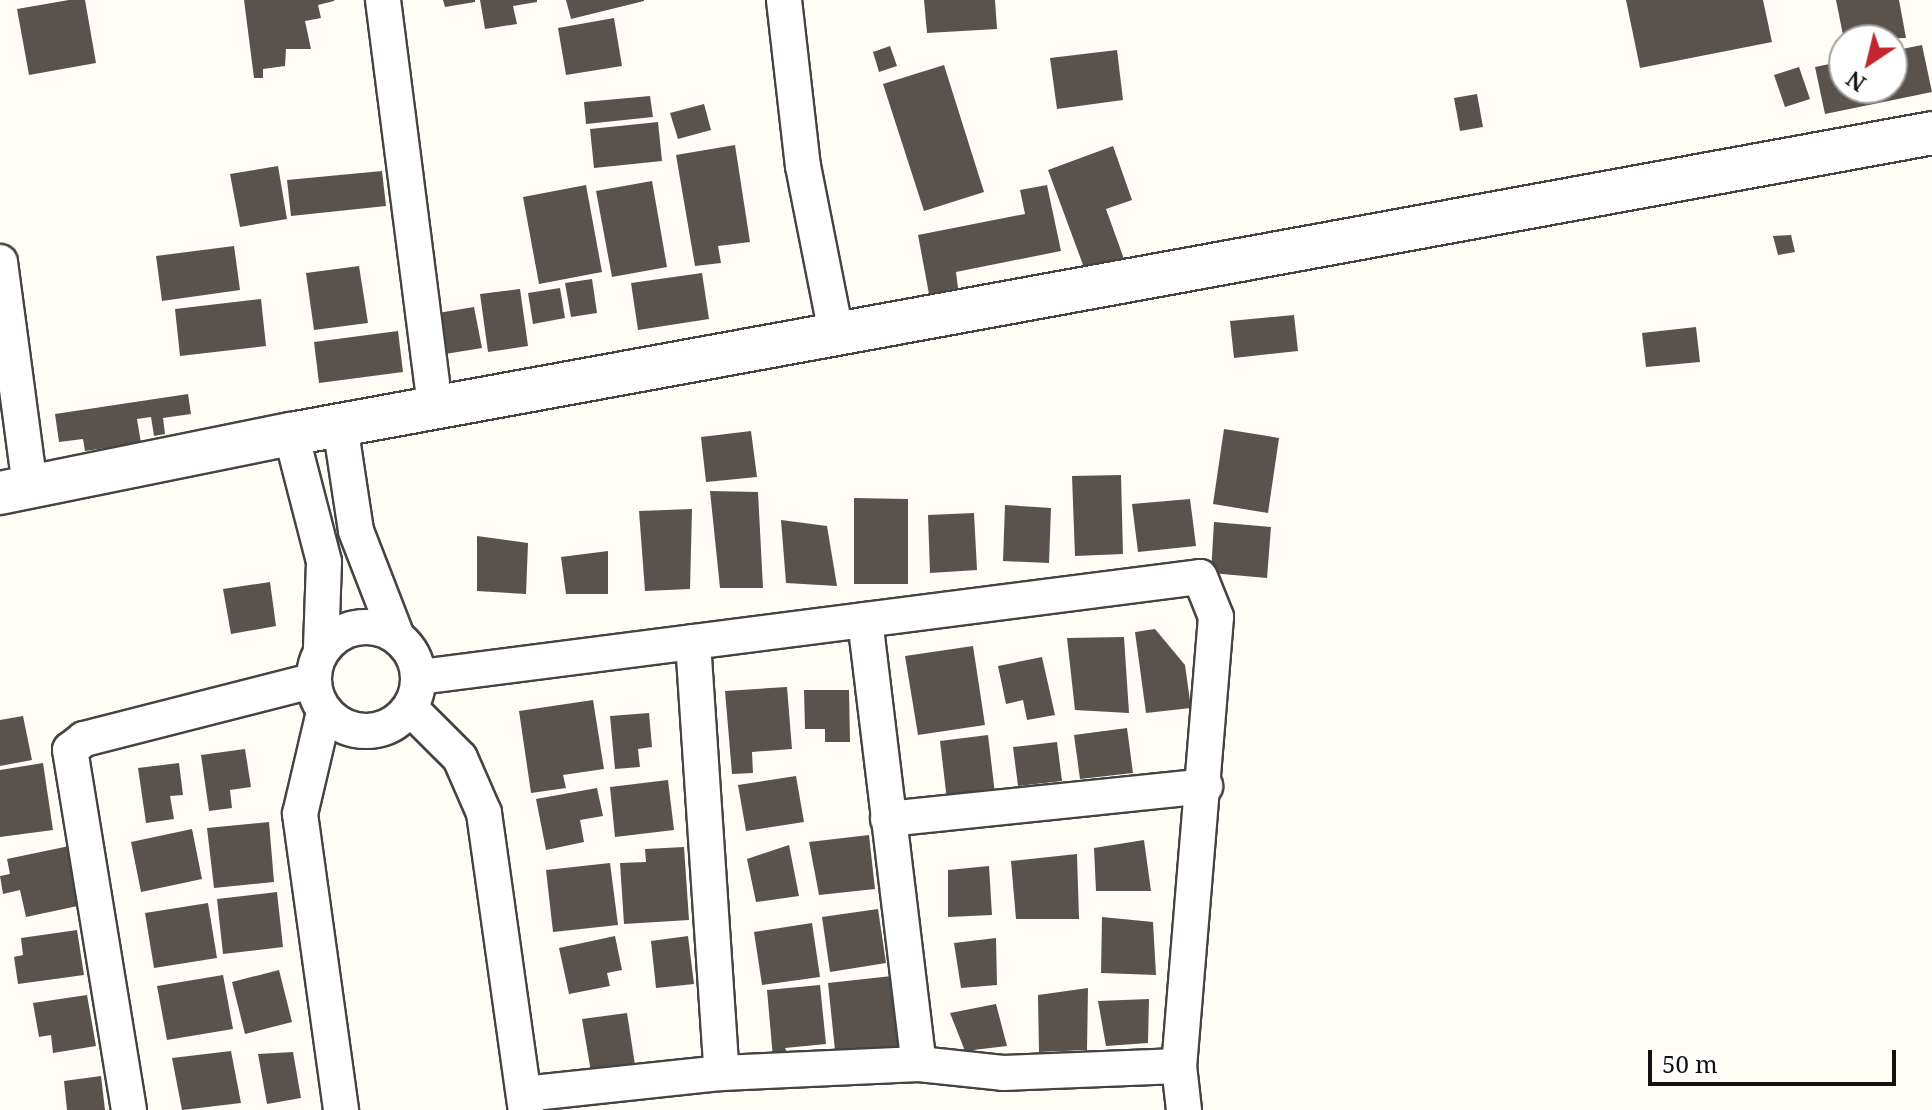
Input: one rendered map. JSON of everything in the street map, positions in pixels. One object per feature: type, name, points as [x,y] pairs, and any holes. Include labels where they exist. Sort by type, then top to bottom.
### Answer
[{"type":"street","points":[[383,0],[435,407]]},
{"type":"street","points":[[784,0],[803,166],[836,333]]},
{"type":"street","points":[[0,262],[15,490],[435,407],[1932,133]]},
{"type":"street","points":[[340,425],[356,531],[396,634],[413,653],[416,693],[460,758],[484,813],[525,1102],[722,1073],[919,1064],[1003,1073],[1179,1066]]},
{"type":"street","points":[[291,434],[324,562],[317,665],[324,712],[300,814],[341,1110]]},
{"type":"street","points":[[324,712],[352,731],[385,730],[416,693],[693,642],[1200,577],[1216,617],[1205,786],[1179,1066],[1184,1110]]},
{"type":"street","points":[[865,620],[919,1064]]},
{"type":"street","points":[[129,1110],[70,750],[84,739],[317,665],[342,631],[369,625],[396,634]]},
{"type":"street","points":[[693,642],[722,1073]]},
{"type":"street","points":[[888,819],[1205,786]]},
{"type":"building","points":[[85,0],[96,63],[29,75],[17,9]]},
{"type":"building","points":[[244,0],[334,1],[318,5],[321,18],[305,21],[311,49],[286,49],[285,66],[263,69],[263,78],[254,78]]},
{"type":"building","points":[[443,0],[475,0],[475,2],[445,7]]},
{"type":"building","points":[[480,0],[537,2],[513,6],[517,24],[485,29]]},
{"type":"building","points":[[566,0],[644,0],[644,1],[571,19]]},
{"type":"building","points":[[924,0],[995,0],[997,29],[927,33]]},
{"type":"building","points":[[1626,0],[1763,0],[1772,42],[1640,68]]},
{"type":"building","points":[[1836,0],[1899,0],[1903,24],[1841,24]]},
{"type":"building","points":[[614,18],[622,66],[566,75],[558,28]]},
{"type":"building","points":[[1922,45],[1932,92],[1908,97],[1908,48]]},
{"type":"building","points":[[890,46],[897,66],[879,72],[873,52]]},
{"type":"building","points":[[1117,50],[1123,100],[1057,109],[1050,58]]},
{"type":"building","points":[[1828,64],[1828,104],[1874,104],[1825,114],[1815,67]]},
{"type":"building","points":[[944,65],[984,192],[924,211],[883,84]]},
{"type":"building","points":[[1799,67],[1810,99],[1785,107],[1774,75]]},
{"type":"building","points":[[1477,94],[1483,127],[1460,131],[1454,98]]},
{"type":"building","points":[[650,96],[653,117],[586,124],[584,102]]},
{"type":"building","points":[[704,104],[711,130],[678,139],[670,113]]},
{"type":"building","points":[[658,122],[662,161],[594,168],[590,129]]},
{"type":"building","points":[[735,145],[750,242],[718,246],[721,263],[695,266],[676,155]]},
{"type":"building","points":[[1113,146],[1132,200],[1106,209],[1124,259],[1086,273],[1048,170]]},
{"type":"building","points":[[278,166],[287,219],[240,227],[230,174]]},
{"type":"building","points":[[382,171],[386,206],[291,216],[287,180]]},
{"type":"building","points":[[652,181],[667,267],[612,277],[596,191]]},
{"type":"building","points":[[586,185],[602,272],[539,284],[523,197]]},
{"type":"building","points":[[1047,185],[1061,251],[956,272],[958,288],[929,294],[918,235],[1025,214],[1020,190]]},
{"type":"building","points":[[1791,235],[1795,252],[1778,255],[1773,236]]},
{"type":"building","points":[[234,246],[240,290],[162,301],[156,256]]},
{"type":"building","points":[[359,266],[368,323],[314,330],[306,273]]},
{"type":"building","points":[[702,273],[709,319],[638,330],[631,283]]},
{"type":"building","points":[[592,279],[597,313],[571,317],[565,283]]},
{"type":"building","points":[[560,288],[565,318],[533,324],[528,293]]},
{"type":"building","points":[[520,289],[528,346],[488,352],[480,294]]},
{"type":"building","points":[[261,299],[266,346],[180,356],[175,309]]},
{"type":"building","points":[[474,307],[482,348],[439,355],[432,314]]},
{"type":"building","points":[[1294,315],[1298,351],[1234,358],[1230,321]]},
{"type":"building","points":[[1696,327],[1700,362],[1646,367],[1642,333]]},
{"type":"building","points":[[398,331],[403,372],[319,383],[314,342]]},
{"type":"building","points":[[188,394],[191,414],[163,418],[165,434],[154,436],[151,417],[137,419],[141,443],[85,451],[83,439],[59,442],[55,414]]},
{"type":"building","points":[[1224,429],[1279,438],[1268,513],[1213,504]]},
{"type":"building","points":[[751,431],[757,477],[706,482],[701,437]]},
{"type":"building","points":[[1121,475],[1123,554],[1075,556],[1072,476]]},
{"type":"building","points":[[710,491],[758,492],[763,588],[720,588]]},
{"type":"building","points":[[854,498],[908,499],[908,584],[854,584]]},
{"type":"building","points":[[1190,499],[1196,546],[1138,552],[1132,504]]},
{"type":"building","points":[[1005,505],[1051,508],[1049,563],[1003,561]]},
{"type":"building","points":[[692,509],[690,589],[645,591],[639,511]]},
{"type":"building","points":[[974,513],[977,570],[930,573],[928,515]]},
{"type":"building","points":[[781,520],[827,526],[837,586],[786,583]]},
{"type":"building","points":[[1214,522],[1271,527],[1267,578],[1211,573]]},
{"type":"building","points":[[477,536],[528,543],[526,594],[477,591]]},
{"type":"building","points":[[608,551],[608,594],[566,594],[561,557]]},
{"type":"building","points":[[270,582],[276,626],[231,634],[223,589]]},
{"type":"building","points":[[1155,629],[1185,665],[1191,708],[1146,713],[1135,632]]},
{"type":"building","points":[[1124,637],[1129,713],[1075,710],[1067,638]]},
{"type":"building","points":[[973,646],[985,725],[918,735],[905,656]]},
{"type":"building","points":[[1042,657],[1055,715],[1027,720],[1023,700],[1006,704],[998,666]]},
{"type":"building","points":[[787,687],[792,749],[752,752],[753,773],[732,774],[725,691]]},
{"type":"building","points":[[804,690],[849,690],[850,742],[825,742],[825,729],[805,729]]},
{"type":"building","points":[[593,700],[604,769],[563,775],[566,788],[531,793],[519,711]]},
{"type":"building","points":[[649,713],[652,747],[638,749],[640,767],[615,769],[610,716]]},
{"type":"building","points":[[23,716],[32,760],[0,766],[0,720]]},
{"type":"building","points":[[1127,728],[1133,773],[1080,779],[1074,735]]},
{"type":"building","points":[[988,735],[995,794],[947,800],[940,741]]},
{"type":"building","points":[[1057,742],[1062,781],[1018,786],[1013,747]]},
{"type":"building","points":[[245,749],[251,787],[230,790],[232,808],[209,811],[201,755]]},
{"type":"building","points":[[43,763],[53,830],[0,837],[0,770]]},
{"type":"building","points":[[179,763],[183,795],[170,796],[174,819],[146,823],[138,768]]},
{"type":"building","points":[[796,776],[804,822],[746,831],[738,785]]},
{"type":"building","points":[[668,780],[674,830],[615,837],[610,787]]},
{"type":"building","points":[[597,788],[603,816],[580,820],[584,842],[546,850],[536,799]]},
{"type":"building","points":[[269,822],[274,882],[214,888],[207,828]]},
{"type":"building","points":[[192,829],[202,879],[141,892],[131,842]]},
{"type":"building","points":[[869,835],[875,889],[819,895],[809,842]]},
{"type":"building","points":[[1144,840],[1151,891],[1096,891],[1094,848]]},
{"type":"building","points":[[74,845],[87,904],[26,917],[20,890],[3,894],[0,876],[10,874],[7,859]]},
{"type":"building","points":[[789,845],[799,896],[756,902],[747,859]]},
{"type":"building","points":[[684,847],[689,920],[624,924],[620,863],[646,862],[645,849]]},
{"type":"building","points":[[1077,854],[1079,919],[1016,919],[1011,861]]},
{"type":"building","points":[[610,863],[618,925],[553,932],[546,870]]},
{"type":"building","points":[[989,866],[992,915],[948,917],[948,870]]},
{"type":"building","points":[[277,892],[283,947],[223,954],[217,899]]},
{"type":"building","points":[[208,903],[217,958],[154,968],[145,913]]},
{"type":"building","points":[[878,909],[886,963],[830,972],[822,917]]},
{"type":"building","points":[[1102,917],[1153,922],[1156,975],[1101,973]]},
{"type":"building","points":[[812,923],[820,977],[762,985],[754,932]]},
{"type":"building","points":[[77,930],[84,975],[18,984],[14,957],[23,955],[21,938]]},
{"type":"building","points":[[615,936],[622,970],[607,973],[610,986],[569,994],[559,948]]},
{"type":"building","points":[[688,936],[694,984],[656,988],[651,941]]},
{"type":"building","points":[[996,938],[997,985],[961,988],[954,943]]},
{"type":"building","points":[[279,970],[292,1022],[245,1034],[232,982]]},
{"type":"building","points":[[223,975],[233,1029],[167,1040],[157,986]]},
{"type":"building","points":[[901,975],[907,1056],[836,1060],[828,983]]},
{"type":"building","points":[[820,985],[826,1044],[785,1048],[789,1056],[773,1058],[767,990]]},
{"type":"building","points":[[1088,988],[1087,1050],[1039,1052],[1038,995]]},
{"type":"building","points":[[87,995],[96,1046],[53,1053],[51,1035],[39,1037],[33,1003]]},
{"type":"building","points":[[1149,999],[1148,1043],[1106,1046],[1098,1001]]},
{"type":"building","points":[[996,1004],[1007,1046],[965,1051],[950,1013]]},
{"type":"building","points":[[627,1013],[635,1065],[591,1072],[582,1019]]},
{"type":"building","points":[[231,1051],[241,1103],[182,1110],[172,1058]]},
{"type":"building","points":[[293,1052],[301,1098],[267,1104],[258,1054]]},
{"type":"building","points":[[101,1076],[105,1110],[67,1110],[64,1081]]}]
